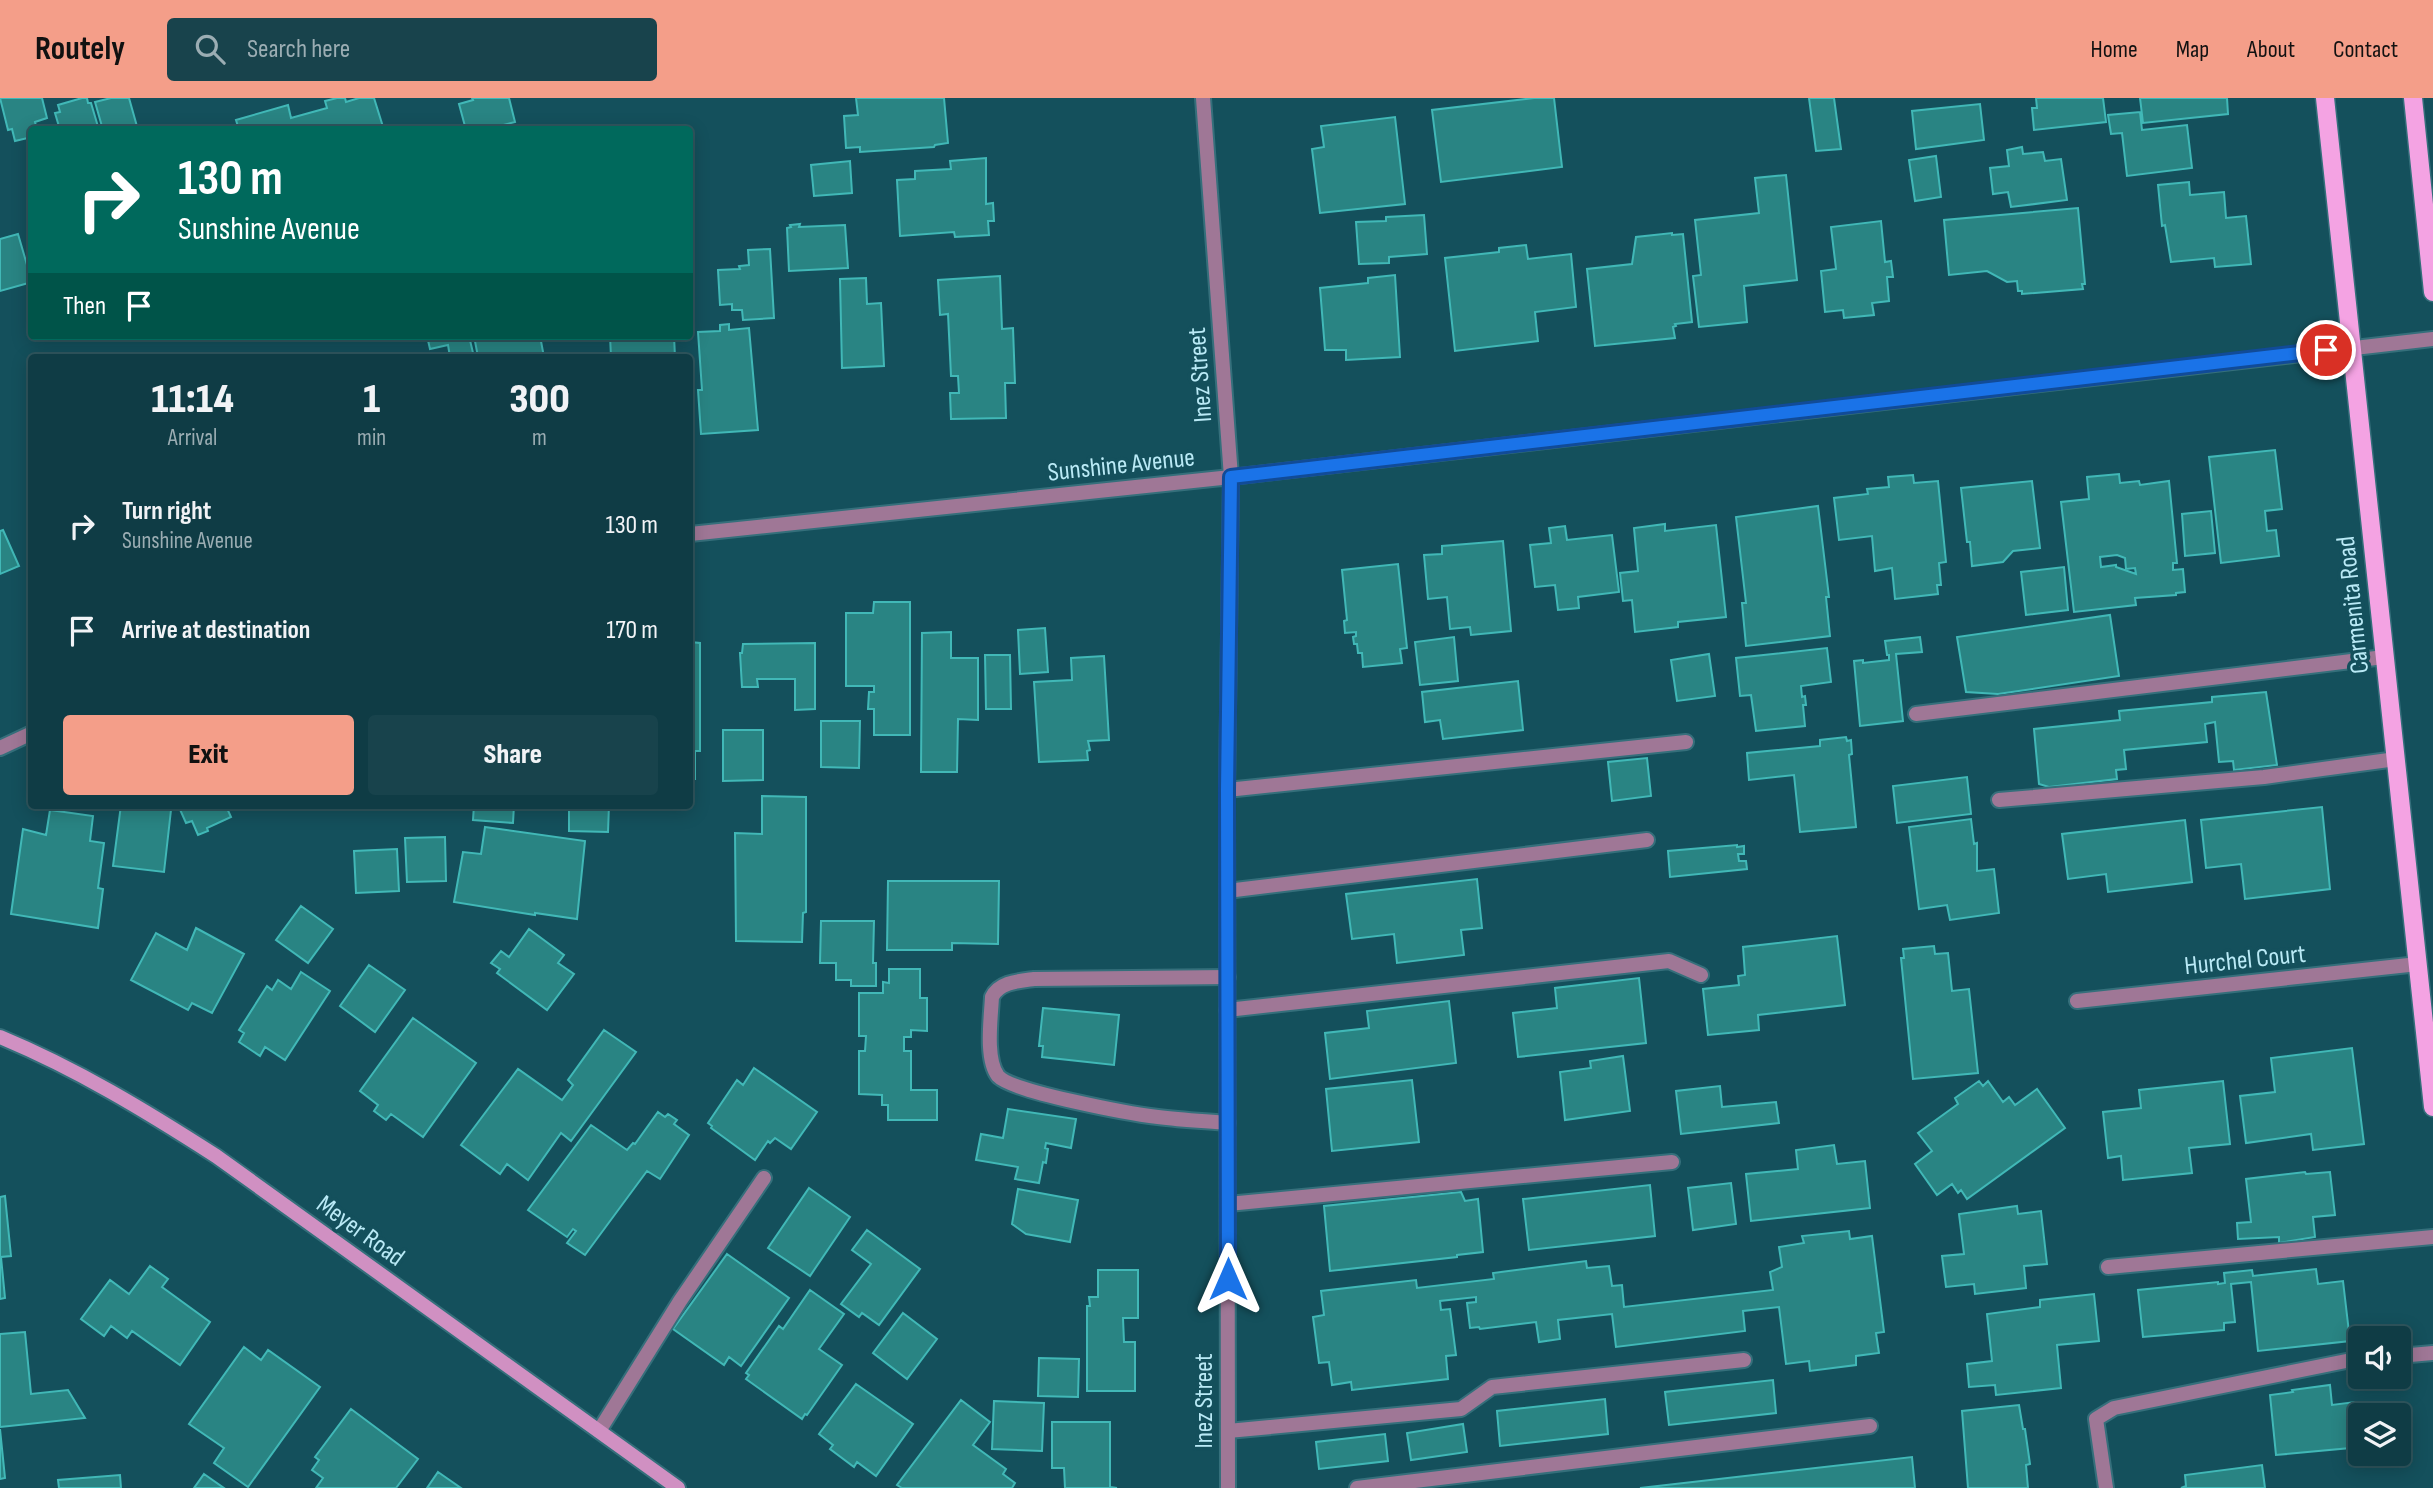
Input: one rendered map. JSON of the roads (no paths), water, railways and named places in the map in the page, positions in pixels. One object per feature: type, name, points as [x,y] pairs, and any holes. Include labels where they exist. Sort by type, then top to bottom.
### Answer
[{"type":"main road","name":"Carmenita Road","points":[[2325,98],[2433,1107]]},
{"type":"main road","points":[[2413,98],[2433,292]]},
{"type":"main road","name":"Meyer Road","points":[[0,1037],[49,1057],[116,1094],[216,1156],[678,1488]]},
{"type":"street","name":"Inez Street","points":[[1203,98],[1231,477],[1227,790],[1228,1488]]},
{"type":"street","name":"Sunshine Avenue","points":[[693,534],[1231,477],[2433,339]]},
{"type":"street","points":[[1916,714],[2384,657]]},
{"type":"street","points":[[0,748],[28,735]]},
{"type":"street","points":[[1227,790],[1686,742]]},
{"type":"street","points":[[1999,800],[2264,777],[2396,759]]},
{"type":"street","points":[[1227,891],[1647,840]]},
{"type":"street","points":[[1227,1010],[1669,961],[1701,975]]},
{"type":"street","name":"Hurchel Court","points":[[2077,1001],[2418,964]]},
{"type":"street","points":[[1228,977],[1034,979],[1011,983],[995,990],[992,997],[990,1054],[1000,1078],[1027,1091],[1158,1117],[1228,1123]]},
{"type":"street","points":[[1228,1204],[1672,1162]]},
{"type":"street","points":[[599,1431],[680,1301],[764,1178]]},
{"type":"street","points":[[2108,1267],[2433,1237]]},
{"type":"street","points":[[2411,1355],[2433,1353]]},
{"type":"street","points":[[1228,1431],[1461,1409],[1492,1387],[1744,1360]]},
{"type":"street","points":[[2106,1488],[2096,1419],[2115,1408],[2348,1361]]},
{"type":"street","points":[[1357,1488],[1870,1426]]}]
